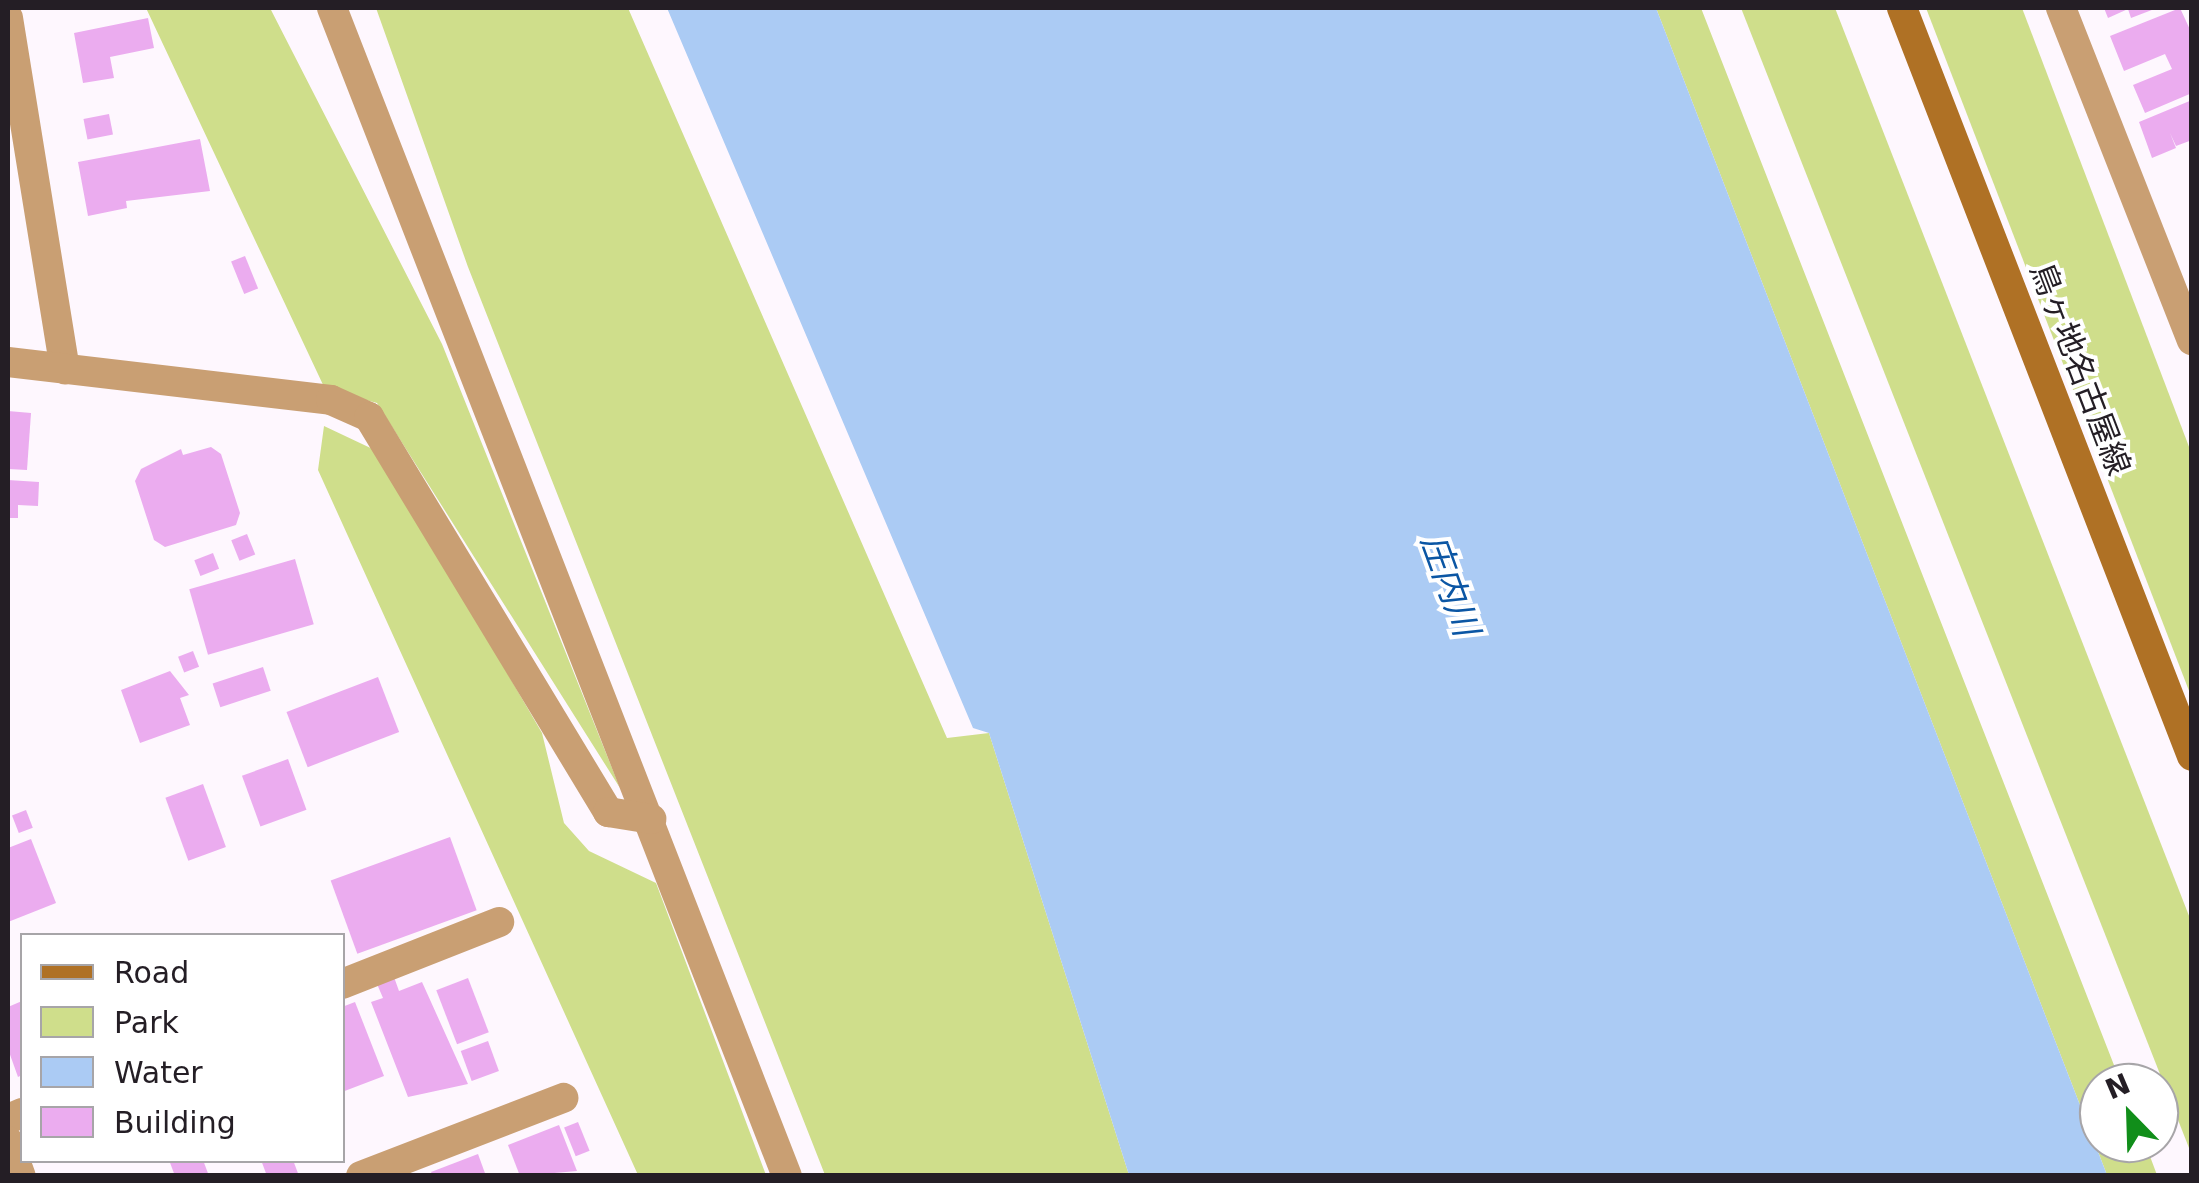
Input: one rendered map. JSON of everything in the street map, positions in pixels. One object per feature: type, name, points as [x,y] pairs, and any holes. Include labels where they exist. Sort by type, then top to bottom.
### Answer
[{"type":"main road","name":"鳥ヶ地名古屋線","points":[[1902,8],[2192,756]]},
{"type":"street","points":[[314,8],[347,43]]},
{"type":"street","points":[[332,8],[787,1176]]},
{"type":"street","points":[[2061,8],[2189,326]]},
{"type":"street","points":[[8,18],[66,369]]},
{"type":"street","points":[[8,362],[331,400],[369,417],[608,812],[651,819]]},
{"type":"street","points":[[345,983],[498,922]]},
{"type":"street","points":[[360,1176],[563,1098]]},
{"type":"street","points":[[8,1141],[20,1176]]},
{"type":"green space","points":[[146,8],[270,8],[442,344],[620,788],[377,403],[325,389]]},
{"type":"green space","points":[[376,8],[628,8],[947,738],[989,733],[1129,1175],[825,1175],[468,267]]},
{"type":"green space","points":[[1656,8],[1701,8],[2113,1063],[2079,1063],[2079,1103]]},
{"type":"green space","points":[[1741,8],[1835,8],[2191,921],[2191,1153],[2179,1122],[2179,1063],[2156,1063]]},
{"type":"green space","points":[[1926,8],[2022,8],[2191,452],[2191,696]]},
{"type":"green space","points":[[324,426],[379,452],[542,733],[564,823],[589,851],[656,883],[766,1175],[638,1175],[318,470]]},
{"type":"green space","points":[[2102,1163],[2152,1163],[2157,1175],[2107,1175]]},
{"type":"water","name":"庄内川","points":[[667,8],[1656,8],[2079,1103],[2079,1163],[2102,1163],[2107,1175],[1129,1175],[989,733],[973,728]]},
{"type":"building","points":[[2104,8],[2157,8],[2131,18],[2128,9],[2108,18]]},
{"type":"building","points":[[2180,8],[2192,34],[2192,93],[2145,113],[2133,85],[2172,69],[2165,54],[2124,71],[2110,36]]},
{"type":"building","points":[[148,18],[154,48],[110,57],[114,78],[83,83],[74,33]]},
{"type":"building","points":[[2192,100],[2192,140],[2176,146],[2170,133],[2176,148],[2152,158],[2139,122]]},
{"type":"building","points":[[109,114],[113,135],[87,140],[83,119]]},
{"type":"building","points":[[200,139],[210,191],[126,201],[127,208],[88,216],[78,162]]},
{"type":"building","points":[[245,256],[258,288],[244,294],[231,262]]},
{"type":"building","points":[[8,411],[31,413],[27,470],[8,469]]},
{"type":"building","points":[[211,447],[221,454],[240,513],[236,525],[165,547],[154,540],[135,481],[141,469],[181,449],[183,455]]},
{"type":"building","points":[[8,480],[39,482],[38,506],[18,505],[18,518],[8,518]]},
{"type":"building","points":[[247,534],[255,554],[239,561],[231,540]]},
{"type":"building","points":[[213,553],[219,569],[200,576],[194,560]]},
{"type":"building","points":[[295,559],[314,624],[208,655],[189,589]]},
{"type":"building","points":[[193,651],[199,667],[184,673],[178,657]]},
{"type":"building","points":[[263,667],[271,691],[220,707],[213,683]]},
{"type":"building","points":[[170,671],[189,695],[180,698],[190,725],[140,743],[121,690]]},
{"type":"building","points":[[378,677],[399,732],[308,767],[287,712]]},
{"type":"building","points":[[288,759],[306,810],[260,827],[242,776]]},
{"type":"building","points":[[203,784],[226,847],[188,861],[165,798]]},
{"type":"building","points":[[26,810],[33,828],[19,833],[12,815]]},
{"type":"building","points":[[450,837],[477,910],[357,954],[331,880]]},
{"type":"building","points":[[31,839],[56,903],[8,922],[8,848]]},
{"type":"building","points":[[394,977],[399,991],[422,982],[468,1084],[408,1097],[371,1002],[383,998],[377,984]]},
{"type":"building","points":[[468,978],[489,1032],[457,1044],[436,990]]},
{"type":"building","points":[[20,1002],[18,1077],[8,1049],[8,1007]]},
{"type":"building","points":[[355,1002],[384,1076],[345,1091],[345,1006]]},
{"type":"building","points":[[488,1041],[499,1071],[472,1081],[461,1051]]},
{"type":"building","points":[[578,1122],[590,1151],[576,1156],[564,1128]]},
{"type":"building","points":[[559,1125],[577,1171],[520,1176],[508,1145]]},
{"type":"building","points":[[478,1154],[486,1176],[433,1176],[431,1172]]},
{"type":"building","points":[[170,1163],[204,1163],[209,1176],[175,1176]]},
{"type":"building","points":[[262,1163],[294,1163],[299,1176],[267,1176]]}]
